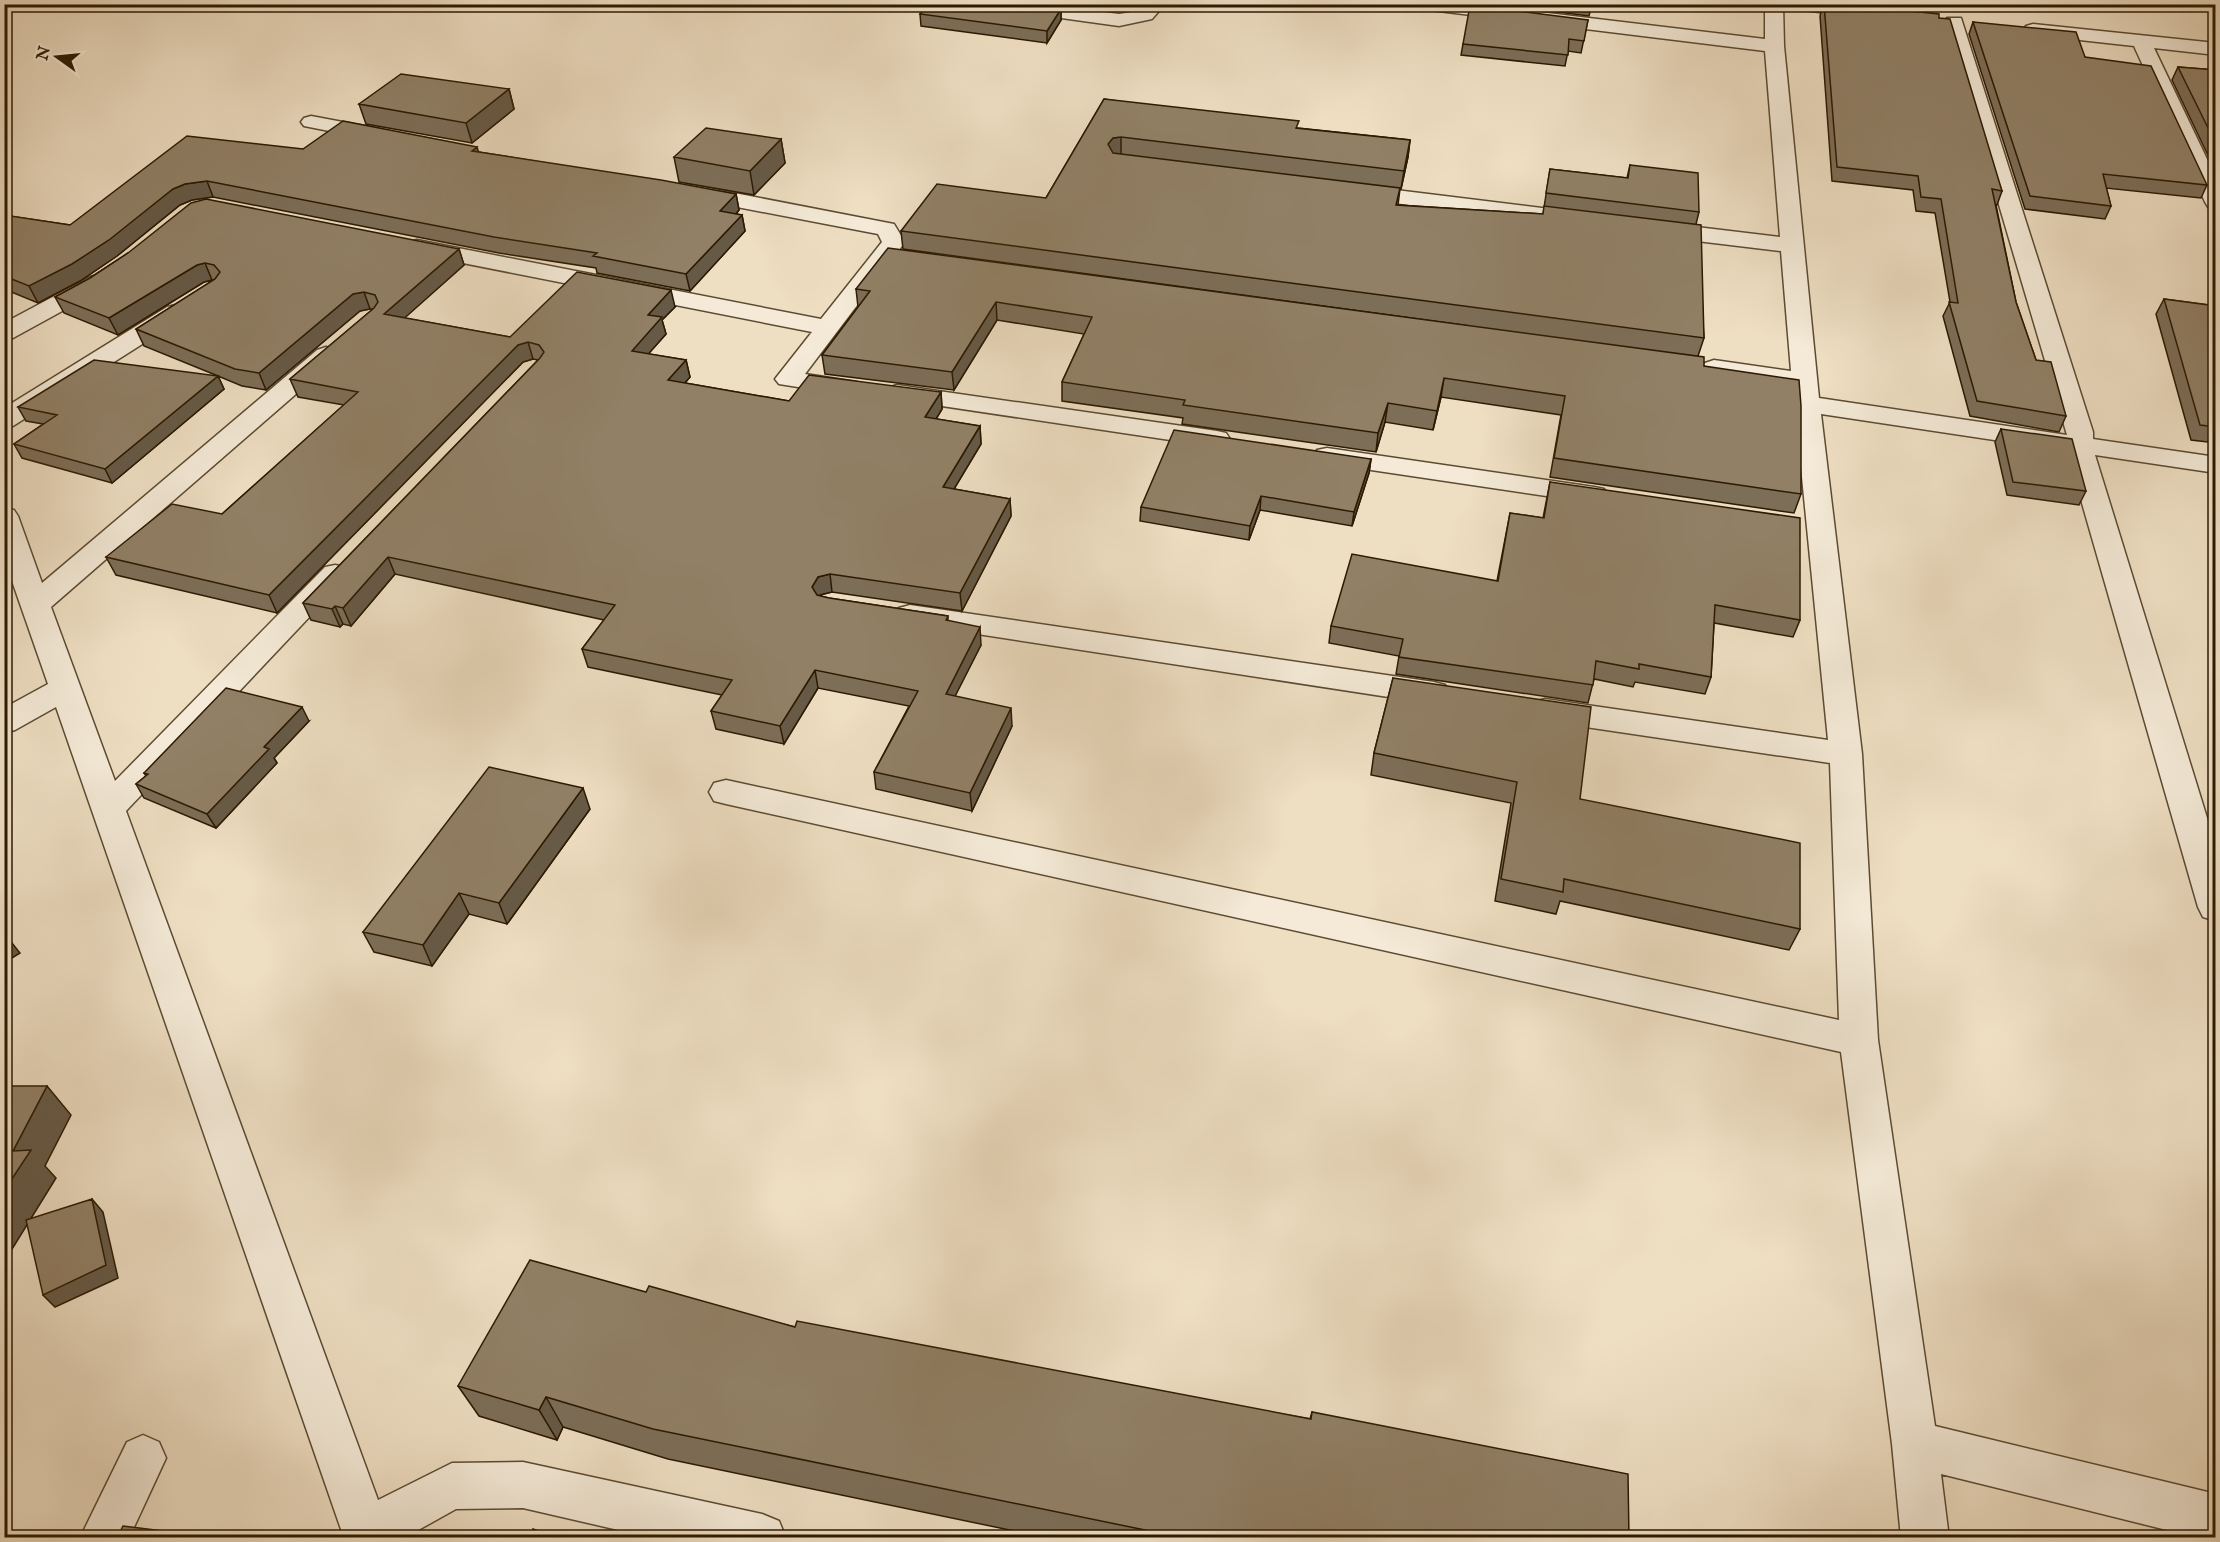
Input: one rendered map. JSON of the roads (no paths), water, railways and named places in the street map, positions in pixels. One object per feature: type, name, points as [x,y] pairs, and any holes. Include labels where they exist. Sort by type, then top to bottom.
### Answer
[{"type":"street","points":[[996,4],[1119,20],[1145,15],[1156,4]]},
{"type":"street","points":[[1422,4],[1774,46]]},
{"type":"street","points":[[1774,4],[1774,46],[1806,392],[1808,526],[1846,754],[1859,1040],[1915,1444],[1925,1538]]},
{"type":"street","points":[[1795,4],[1886,14]]},
{"type":"street","points":[[1931,19],[1965,23],[2080,432],[2079,445],[2216,908]]},
{"type":"street","points":[[2024,24],[2142,42],[2216,49]]},
{"type":"street","points":[[2142,42],[2216,202]]},
{"type":"street","points":[[311,122],[403,139]]},
{"type":"street","points":[[667,187],[886,229],[894,242],[894,258],[828,328],[788,380],[940,399],[1245,444]]},
{"type":"street","points":[[1333,189],[1593,221]]},
{"type":"street","points":[[1629,225],[1794,246]]},
{"type":"street","points":[[399,243],[828,328]]},
{"type":"street","points":[[4,333],[89,288],[116,270]]},
{"type":"street","points":[[4,420],[194,301]]},
{"type":"street","points":[[36,604],[343,342]]},
{"type":"street","points":[[1687,364],[1806,392],[2079,445],[2216,465]]},
{"type":"street","points":[[1304,452],[1620,499]]},
{"type":"street","points":[[4,516],[367,1534],[452,1486],[523,1485],[762,1538]]},
{"type":"street","points":[[109,807],[350,558]]},
{"type":"street","points":[[879,611],[1456,697]]},
{"type":"street","points":[[4,722],[66,688]]},
{"type":"street","points":[[1515,705],[1846,754]]},
{"type":"street","points":[[726,792],[1859,1040]]},
{"type":"street","points":[[1915,1444],[2216,1518]]},
{"type":"street","points":[[104,1538],[144,1458]]}]
